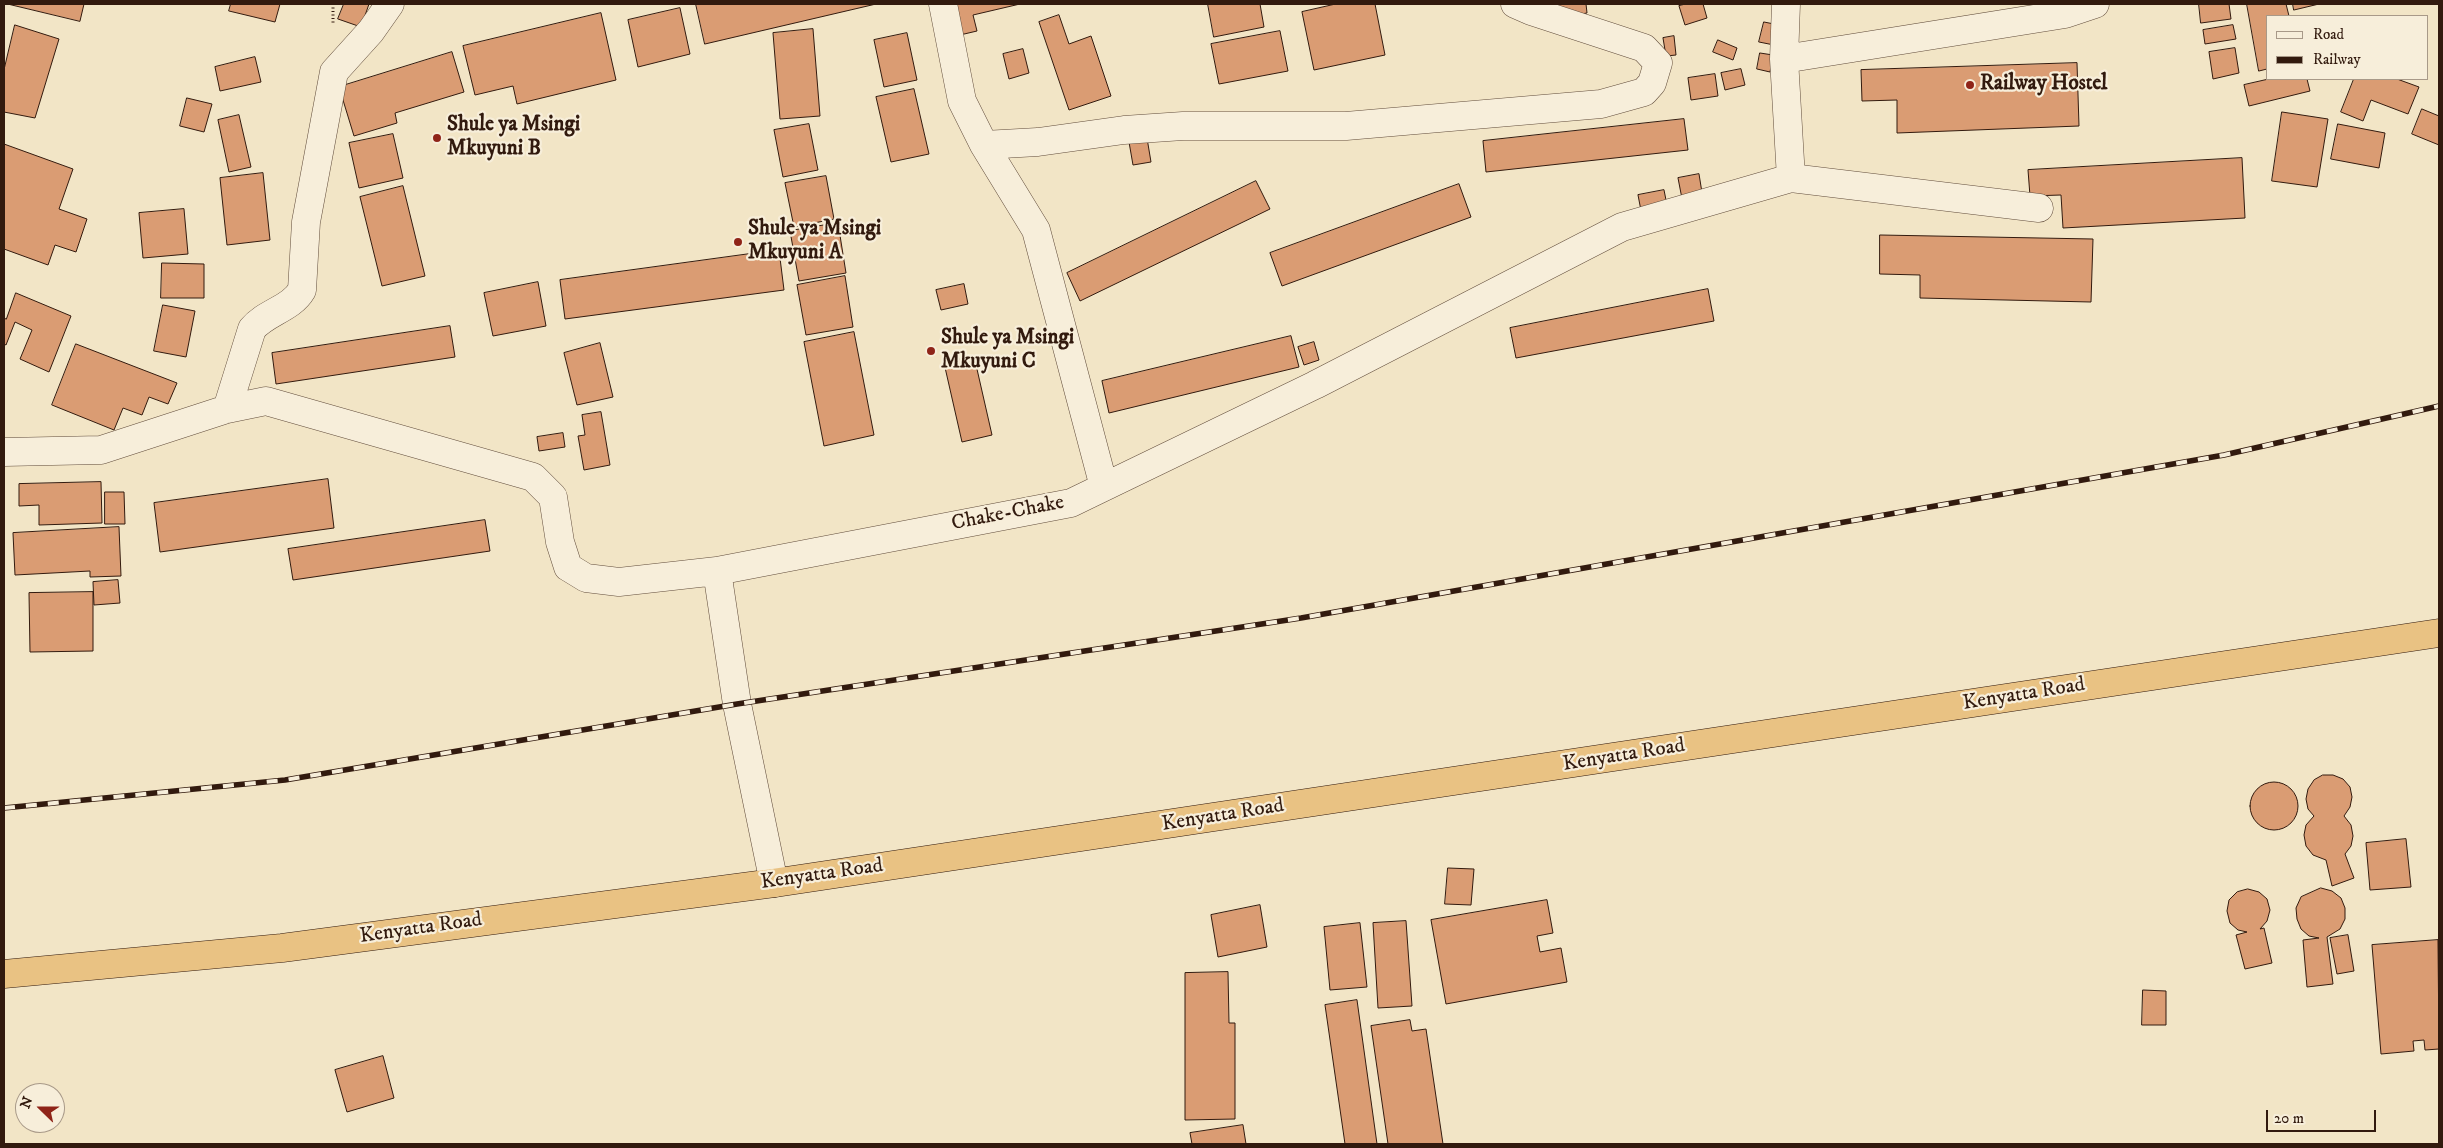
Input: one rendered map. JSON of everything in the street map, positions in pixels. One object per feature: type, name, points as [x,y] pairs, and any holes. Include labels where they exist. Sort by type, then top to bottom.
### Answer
[{"type":"highway","name":"Kenyatta Road","points":[[4,974],[282,948],[774,883],[2439,633]]},
{"type":"street","points":[[227,409],[252,329],[260,320],[296,300],[302,290],[306,222],[334,72],[390,4]]},
{"type":"street","points":[[943,4],[962,100],[984,145],[1036,230],[1104,487]]},
{"type":"street","points":[[984,145],[1038,142],[1124,130],[1184,126],[1346,126],[1601,104],[1644,92],[1652,83],[1658,63],[1644,48],[1515,4]]},
{"type":"street","points":[[1786,4],[1784,59],[1791,178],[2039,208]]},
{"type":"street","points":[[1784,59],[2065,14],[2095,4]]},
{"type":"street","name":"Chake-Chake","points":[[4,452],[101,450],[227,409],[266,401],[533,477],[553,497],[560,542],[568,567],[586,578],[619,582],[717,571],[1071,503],[1316,384],[1622,227],[1791,178]]},
{"type":"street","points":[[717,571],[737,704],[774,883]]},
{"type":"building","points":[[8,4],[84,4],[80,21]]},
{"type":"building","points":[[231,4],[280,4],[275,22],[229,11]]},
{"type":"building","points":[[344,4],[369,4],[361,27],[338,19]]},
{"type":"building","points":[[696,4],[876,4],[705,44]]},
{"type":"building","points":[[953,4],[1020,4],[973,15],[977,31],[960,35]]},
{"type":"building","points":[[1208,4],[1260,4],[1264,27],[1214,37]]},
{"type":"building","points":[[1336,4],[1375,4],[1385,55],[1314,70],[1302,12]]},
{"type":"building","points":[[1556,4],[1586,4],[1587,13],[1558,18]]},
{"type":"building","points":[[1703,4],[1707,18],[1685,25],[1679,6]]},
{"type":"building","points":[[2199,4],[2229,4],[2231,19],[2201,23]]},
{"type":"building","points":[[2247,4],[2286,4],[2289,15],[2266,15],[2266,69],[2259,71]]},
{"type":"building","points":[[2293,4],[2319,4],[2294,10]]},
{"type":"building","points":[[680,8],[690,54],[638,67],[628,20]]},
{"type":"building","points":[[601,13],[616,80],[517,104],[513,86],[475,95],[463,46]]},
{"type":"building","points":[[1059,15],[1069,44],[1091,36],[1111,96],[1069,110],[1039,22]]},
{"type":"building","points":[[1764,22],[1779,25],[1774,45],[1759,42]]},
{"type":"building","points":[[15,25],[59,39],[35,118],[4,112],[4,70]]},
{"type":"building","points":[[2233,25],[2236,39],[2205,44],[2203,30]]},
{"type":"building","points":[[813,29],[820,116],[780,119],[773,33]]},
{"type":"building","points":[[1280,31],[1288,71],[1219,84],[1211,44]]},
{"type":"building","points":[[907,33],[917,80],[884,87],[874,40]]},
{"type":"building","points":[[1674,36],[1676,55],[1666,56],[1663,38]]},
{"type":"building","points":[[1718,40],[1737,48],[1733,60],[1713,52]]},
{"type":"building","points":[[2235,48],[2239,73],[2213,79],[2209,52]]},
{"type":"building","points":[[1023,49],[1029,73],[1009,79],[1003,54]]},
{"type":"building","points":[[452,52],[464,92],[395,113],[397,123],[354,136],[339,87]]},
{"type":"building","points":[[1760,53],[1773,55],[1770,72],[1757,69]]},
{"type":"building","points":[[255,57],[261,82],[220,91],[215,67]]},
{"type":"building","name":"Railway Hostel","points":[[2077,63],[2079,126],[1897,133],[1897,100],[1862,101],[1861,70]]},
{"type":"building","points":[[1741,69],[1745,85],[1725,90],[1721,73]]},
{"type":"building","points":[[1715,74],[1718,96],[1691,100],[1688,78]]},
{"type":"building","points":[[2266,80],[2307,80],[2310,91],[2249,106],[2244,85]]},
{"type":"building","points":[[2354,80],[2400,80],[2419,87],[2408,114],[2371,100],[2363,121],[2341,112]]},
{"type":"building","points":[[914,89],[929,154],[891,162],[876,97]]},
{"type":"building","points":[[187,98],[212,104],[204,132],[180,126]]},
{"type":"building","points":[[2422,109],[2439,116],[2439,145],[2412,134]]},
{"type":"building","points":[[2282,112],[2328,119],[2317,187],[2272,181]]},
{"type":"building","points":[[239,115],[251,167],[229,172],[218,120]]},
{"type":"building","points":[[1684,119],[1688,150],[1486,172],[1483,141]]},
{"type":"building","points":[[809,124],[818,170],[783,177],[774,130]]},
{"type":"building","points":[[2338,124],[2385,133],[2379,168],[2331,159]]},
{"type":"building","points":[[393,134],[403,178],[359,188],[349,143]]},
{"type":"building","points":[[1147,138],[1151,162],[1133,165],[1129,142]]},
{"type":"building","points":[[4,144],[73,169],[59,209],[87,219],[76,252],[55,245],[48,265],[4,249]]},
{"type":"building","points":[[2242,158],[2245,218],[2063,228],[2061,195],[2030,196],[2028,170]]},
{"type":"building","points":[[263,173],[270,240],[227,245],[220,178]]},
{"type":"building","points":[[1699,174],[1704,205],[1684,209],[1678,178]]},
{"type":"building","points":[[826,176],[834,219],[794,227],[785,183]]},
{"type":"building","points":[[1256,181],[1270,209],[1080,301],[1067,273]]},
{"type":"building","points":[[1459,184],[1471,217],[1282,286],[1270,253]]},
{"type":"building","points":[[403,186],[425,276],[382,286],[360,197]]},
{"type":"building","points":[[1664,190],[1669,215],[1643,221],[1638,195]]},
{"type":"building","points":[[184,209],[188,254],[143,258],[139,213]]},
{"type":"building","points":[[838,223],[846,273],[799,281],[790,231]]},
{"type":"building","points":[[1880,235],[2093,239],[2091,302],[1920,298],[1920,275],[1880,274]]},
{"type":"building","points":[[779,250],[784,290],[565,319],[560,280]]},
{"type":"building","points":[[162,263],[204,264],[204,298],[161,298]]},
{"type":"building","points":[[845,276],[853,327],[806,335],[797,285]]},
{"type":"building","points":[[538,282],[546,326],[493,336],[484,293]]},
{"type":"building","points":[[964,284],[968,304],[941,310],[936,290]]},
{"type":"building","points":[[1708,289],[1714,321],[1516,358],[1510,328]]},
{"type":"building","points":[[16,293],[71,316],[49,372],[20,359],[32,330],[15,322],[6,345],[4,344],[4,318],[6,319]]},
{"type":"building","points":[[163,305],[195,311],[186,357],[154,351]]},
{"type":"building","points":[[450,326],[455,357],[276,384],[272,353]]},
{"type":"building","points":[[854,332],[874,435],[824,446],[804,342]]},
{"type":"building","points":[[1291,336],[1299,367],[1109,413],[1102,381]]},
{"type":"building","points":[[1314,342],[1319,360],[1304,365],[1298,347]]},
{"type":"building","points":[[600,343],[613,397],[577,405],[564,353]]},
{"type":"building","points":[[76,344],[177,383],[168,404],[149,397],[142,415],[123,408],[114,430],[52,405]]},
{"type":"building","points":[[974,356],[992,435],[962,442],[944,363]]},
{"type":"building","points":[[601,412],[610,465],[584,470],[578,436],[585,435],[582,415]]},
{"type":"building","points":[[563,433],[565,447],[539,451],[537,437]]},
{"type":"building","points":[[328,479],[334,528],[160,552],[154,503]]},
{"type":"building","points":[[101,482],[102,523],[39,525],[39,505],[19,506],[19,484]]},
{"type":"building","points":[[105,492],[124,492],[125,524],[105,524]]},
{"type":"building","points":[[485,520],[490,551],[293,580],[288,549]]},
{"type":"building","points":[[119,527],[121,576],[90,577],[90,571],[15,575],[13,533]]},
{"type":"building","points":[[118,580],[120,603],[94,605],[93,582]]},
{"type":"building","points":[[93,592],[93,651],[30,652],[29,593]]},
{"type":"building","points":[[2323,775],[2333,775],[2343,779],[2350,787],[2352,797],[2350,807],[2344,816],[2351,825],[2353,836],[2351,846],[2345,854],[2354,878],[2332,886],[2326,860],[2313,855],[2306,846],[2304,835],[2306,825],[2314,816],[2308,809],[2306,799],[2308,789],[2314,780]]},
{"type":"building","points":[[2269,782],[2279,782],[2291,789],[2298,801],[2298,811],[2291,823],[2279,830],[2269,830],[2261,826],[2254,819],[2250,811],[2250,801],[2254,793],[2261,786]]},
{"type":"building","points":[[2406,839],[2411,887],[2370,890],[2366,843]]},
{"type":"building","points":[[1448,868],[1474,869],[1471,905],[1445,904]]},
{"type":"building","points":[[2321,888],[2332,891],[2341,898],[2345,908],[2345,919],[2340,929],[2327,937],[2333,984],[2307,987],[2303,940],[2319,938],[2309,936],[2301,929],[2297,919],[2296,908],[2301,897]]},
{"type":"building","points":[[2248,889],[2259,892],[2267,899],[2270,910],[2267,921],[2260,929],[2264,928],[2272,963],[2245,969],[2236,935],[2247,932],[2238,930],[2230,923],[2227,911],[2229,900],[2237,892]]},
{"type":"building","points":[[1547,900],[1553,933],[1537,936],[1540,952],[1561,948],[1567,982],[1446,1004],[1431,920]]},
{"type":"building","points":[[1260,905],[1267,947],[1218,957],[1211,915]]},
{"type":"building","points":[[1406,921],[1412,1006],[1378,1008],[1373,923]]},
{"type":"building","points":[[1360,923],[1367,987],[1330,990],[1324,927]]},
{"type":"building","points":[[2348,935],[2354,971],[2337,974],[2330,938]]},
{"type":"building","points":[[2438,940],[2439,1049],[2425,1050],[2424,1040],[2413,1041],[2414,1051],[2381,1054],[2372,945]]},
{"type":"building","points":[[1228,972],[1229,1023],[1235,1023],[1235,1119],[1185,1120],[1185,973]]},
{"type":"building","points":[[2143,990],[2166,991],[2166,1025],[2142,1025]]},
{"type":"building","points":[[1357,1000],[1377,1144],[1345,1144],[1325,1005]]},
{"type":"building","points":[[1410,1020],[1412,1031],[1426,1029],[1443,1144],[1388,1144],[1371,1026]]},
{"type":"building","points":[[383,1056],[394,1098],[347,1112],[335,1070]]},
{"type":"building","points":[[1243,1125],[1246,1144],[1192,1144],[1190,1133]]},
{"type":"railway","points":[[4,808],[285,780],[737,704],[1301,618],[2224,455],[2439,406]]},
{"type":"place","name":"Railway Hostel","points":[[1970,85]]},
{"type":"place","name":"Shule ya Msingi Mkuyuni B","points":[[437,138]]},
{"type":"place","name":"Shule ya Msingi Mkuyuni A","points":[[738,242]]},
{"type":"place","name":"Shule ya Msingi Mkuyuni C","points":[[931,351]]}]
